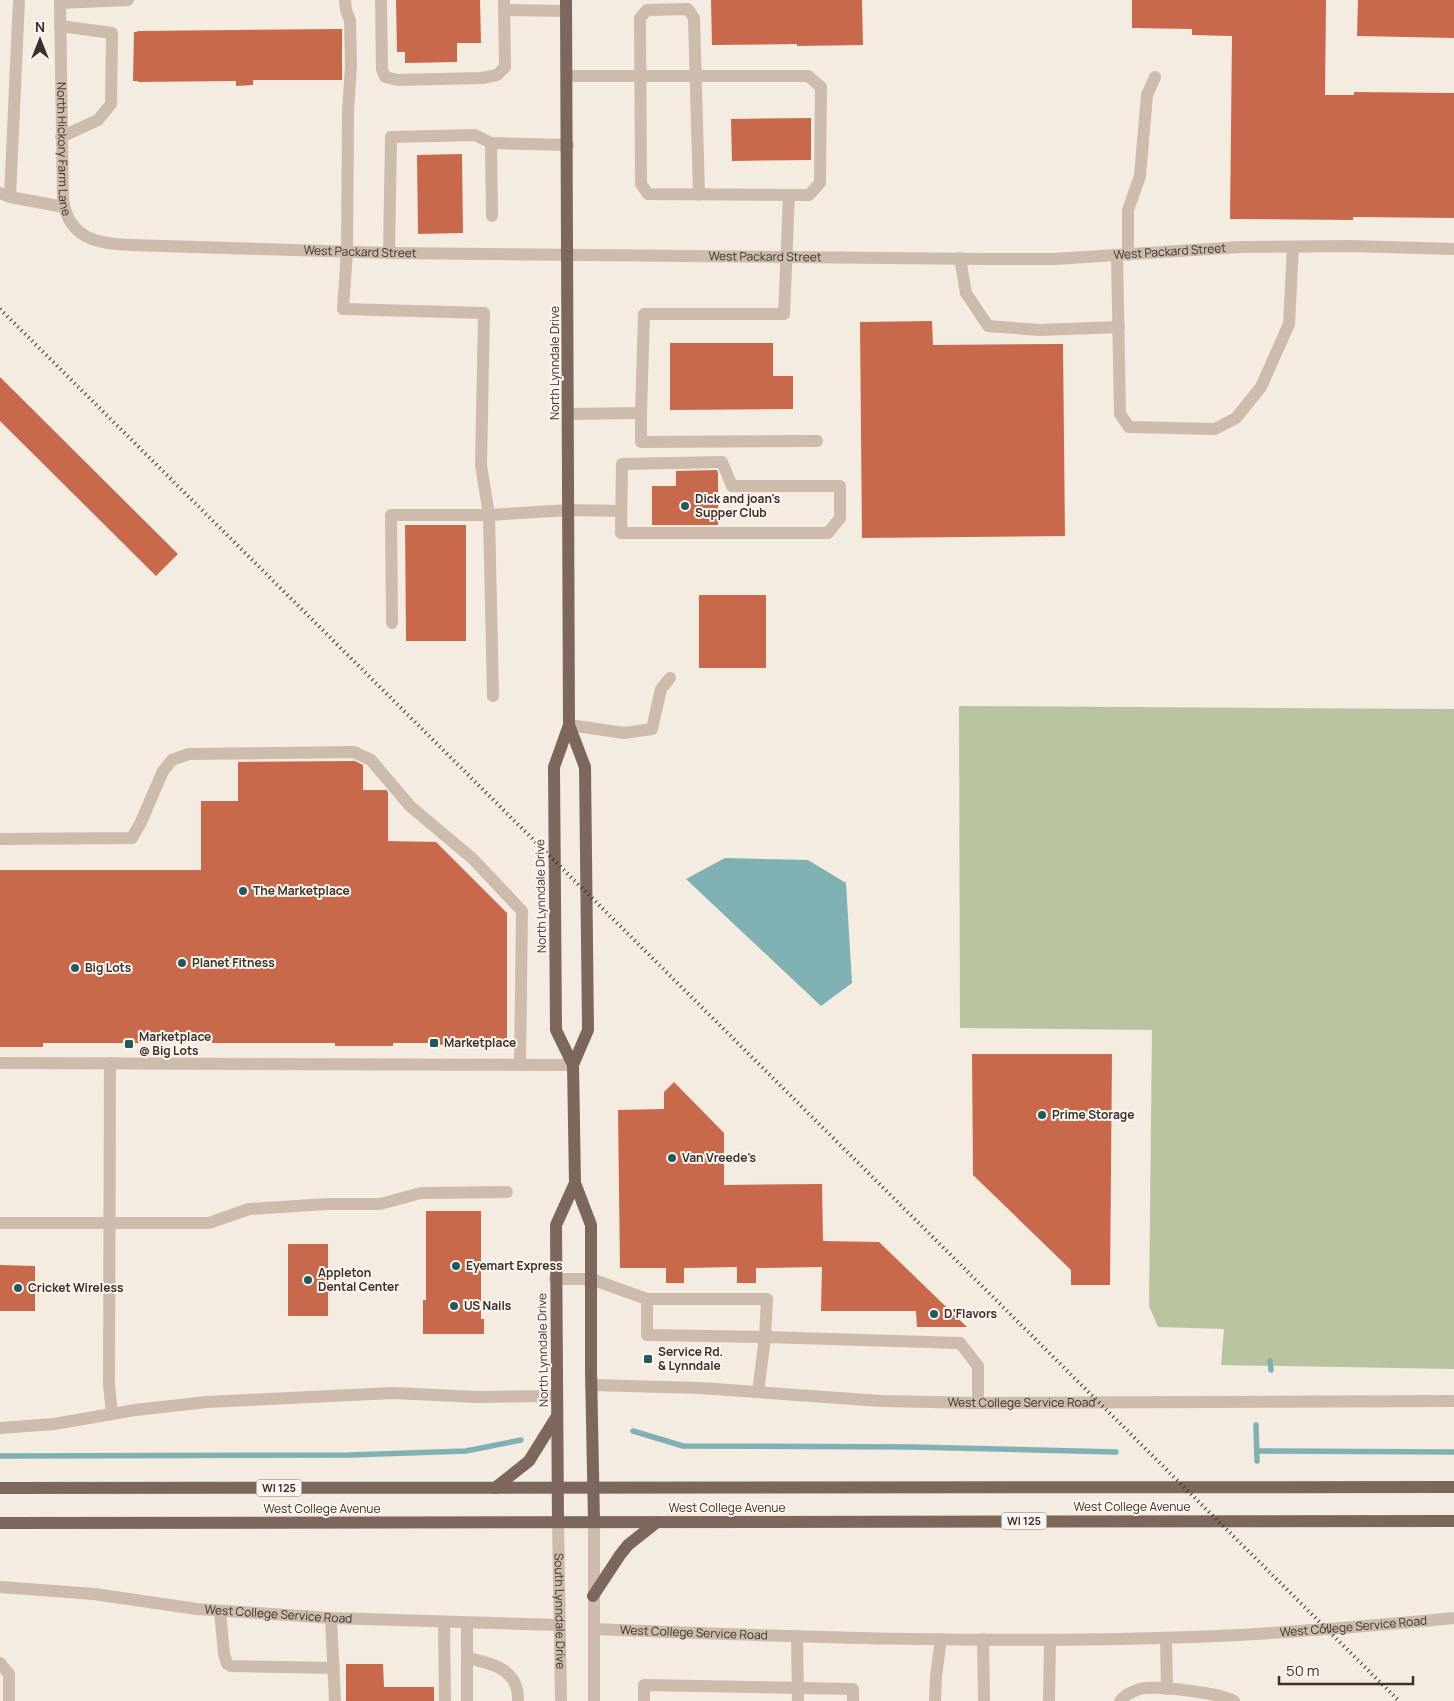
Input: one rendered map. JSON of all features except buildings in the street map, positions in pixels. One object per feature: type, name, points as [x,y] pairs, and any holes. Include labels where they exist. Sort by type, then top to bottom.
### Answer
[{"type":"main road","name":"North Lynndale Drive","points":[[566,6],[569,255],[570,725],[585,767],[587,894],[588,1030],[573,1065],[575,1183],[591,1225],[591,1385],[594,1522]]},
{"type":"main road","name":"North Lynndale Drive","points":[[570,725],[554,767],[556,1030],[573,1065]]},
{"type":"main road","name":"North Lynndale Drive","points":[[558,1521],[556,1225],[575,1183]]},
{"type":"main road","points":[[495,1488],[529,1461],[557,1416]]},
{"type":"main road","name":"West College Avenue","points":[[0,1488],[1454,1487]]},
{"type":"main road","name":"West College Avenue","points":[[0,1523],[1454,1521]]},
{"type":"main road","points":[[593,1596],[620,1555],[657,1522]]},
{"type":"street","points":[[19,0],[5,195],[64,207]]},
{"type":"street","points":[[60,1],[128,0]]},
{"type":"street","points":[[344,0],[350,21],[351,66],[348,112],[347,252],[343,309],[484,312],[481,465],[489,515],[493,696]]},
{"type":"street","points":[[381,0],[382,69],[386,77],[398,80],[482,78],[497,75],[505,67],[504,5],[566,6]]},
{"type":"street","name":"North Hickory Farm Lane","points":[[60,1],[61,180],[64,207],[68,220],[79,232]]},
{"type":"street","points":[[567,76],[639,76],[696,76],[808,76],[821,86],[820,183],[809,195],[699,195],[648,194],[641,184],[639,76],[640,18],[647,10],[688,10],[694,18],[696,76],[699,195]]},
{"type":"street","points":[[60,26],[112,33],[111,104],[98,120],[61,137]]},
{"type":"street","points":[[1156,77],[1147,95],[1140,176],[1128,210],[1123,255],[1119,327],[1120,414],[1129,427],[1215,429],[1236,418],[1261,387],[1289,324],[1293,247]]},
{"type":"street","points":[[389,253],[391,137],[476,135],[491,143],[568,145]]},
{"type":"street","points":[[491,143],[492,216]]},
{"type":"street","points":[[789,195],[788,256],[784,314],[644,314],[641,442],[817,441]]},
{"type":"street","name":"West Packard Street","points":[[79,232],[89,239],[117,244],[389,253],[1054,259],[1241,247],[1454,249]]},
{"type":"street","points":[[960,258],[966,293],[988,326],[1040,330],[1119,327]]},
{"type":"street","points":[[569,414],[642,413]]},
{"type":"street","points":[[722,462],[732,486],[840,486],[840,518],[828,534],[621,533],[621,511],[622,464],[722,462]]},
{"type":"street","points":[[392,623],[391,515],[489,515],[569,510],[621,511]]},
{"type":"street","points":[[570,725],[624,733],[652,728],[660,689],[670,678]]},
{"type":"street","points":[[0,839],[132,838],[163,771],[172,760],[189,754],[354,752],[371,760],[410,806],[473,859],[522,911],[520,1065]]},
{"type":"street","points":[[0,1063],[573,1065]]},
{"type":"street","points":[[110,1063],[109,1384],[112,1414]]},
{"type":"street","points":[[0,1223],[209,1223],[249,1209],[328,1204],[380,1204],[421,1193],[507,1192]]},
{"type":"street","points":[[555,1279],[591,1279],[647,1299],[767,1299],[765,1337],[758,1392]]},
{"type":"street","points":[[647,1299],[647,1335],[960,1343],[978,1366],[978,1403]]},
{"type":"street","name":"West College Service Road","points":[[591,1385],[700,1388],[881,1401],[978,1403],[1454,1401]]},
{"type":"street","points":[[0,1428],[54,1424],[135,1410],[208,1402],[393,1393],[477,1397],[557,1396]]},
{"type":"street","name":"South Lynndale Drive","points":[[558,1521],[561,1701]]},
{"type":"street","points":[[594,1522],[594,1701]]},
{"type":"street","name":"West College Service Road","points":[[0,1587],[69,1592],[220,1611],[331,1618],[559,1625]]},
{"type":"street","points":[[220,1611],[224,1654],[227,1664],[231,1666],[334,1668]]},
{"type":"street","points":[[331,1618],[335,1701]]},
{"type":"street","name":"West College Service Road","points":[[594,1629],[798,1636],[1050,1640],[1166,1638],[1278,1633],[1454,1618]]},
{"type":"street","points":[[444,1622],[445,1701]]},
{"type":"street","points":[[467,1623],[467,1701]]},
{"type":"street","points":[[798,1636],[798,1695]]},
{"type":"street","points":[[1166,1638],[1167,1689]]},
{"type":"street","points":[[935,1701],[941,1639]]},
{"type":"street","points":[[983,1639],[984,1701]]},
{"type":"street","points":[[1049,1701],[1050,1640]]},
{"type":"street","points":[[467,1658],[498,1665],[506,1671],[513,1682],[518,1695],[518,1701]]},
{"type":"street","points":[[0,1663],[9,1674],[9,1701]]},
{"type":"street","points":[[644,1701],[644,1685],[798,1695],[853,1689],[853,1701]]},
{"type":"street","points":[[1120,1701],[1124,1696],[1140,1689],[1167,1689],[1208,1693],[1234,1701]]},
{"type":"green space","points":[[959,706],[1454,709],[1454,1369],[1221,1365],[1224,1329],[1158,1327],[1149,1306],[1152,1030],[960,1028]]},
{"type":"water","points":[[725,858],[808,860],[846,883],[852,983],[821,1006],[686,879]]},
{"type":"waterway","points":[[1270,1361],[1271,1370]]},
{"type":"waterway","points":[[1256,1425],[1257,1461]]},
{"type":"waterway","points":[[633,1431],[683,1446],[912,1447],[1116,1452]]},
{"type":"waterway","points":[[0,1456],[350,1455],[466,1451],[521,1440]]},
{"type":"waterway","points":[[1257,1451],[1454,1452]]},
{"type":"railway","points":[[0,309],[1399,1701]]},
{"type":"place","name":"Dick and joan's Supper Club","points":[[685,506]]},
{"type":"place","name":"The Marketplace","points":[[243,891]]},
{"type":"place","name":"Planet Fitness","points":[[182,963]]},
{"type":"place","name":"Big Lots","points":[[75,968]]},
{"type":"place","name":"Marketplace","points":[[434,1043]]},
{"type":"place","name":"Marketplace @ Big Lots","points":[[129,1044]]},
{"type":"place","name":"Prime Storage","points":[[1042,1115]]},
{"type":"place","name":"Van Vreede's","points":[[672,1158]]},
{"type":"place","name":"Eyemart Express","points":[[456,1266]]},
{"type":"place","name":"Appleton Dental Center","points":[[308,1280]]},
{"type":"place","name":"Cricket Wireless","points":[[18,1288]]},
{"type":"place","name":"US Nails","points":[[454,1306]]},
{"type":"place","name":"D’Flavors","points":[[934,1314]]},
{"type":"place","name":"Service Rd. & Lynndale","points":[[648,1359]]}]
